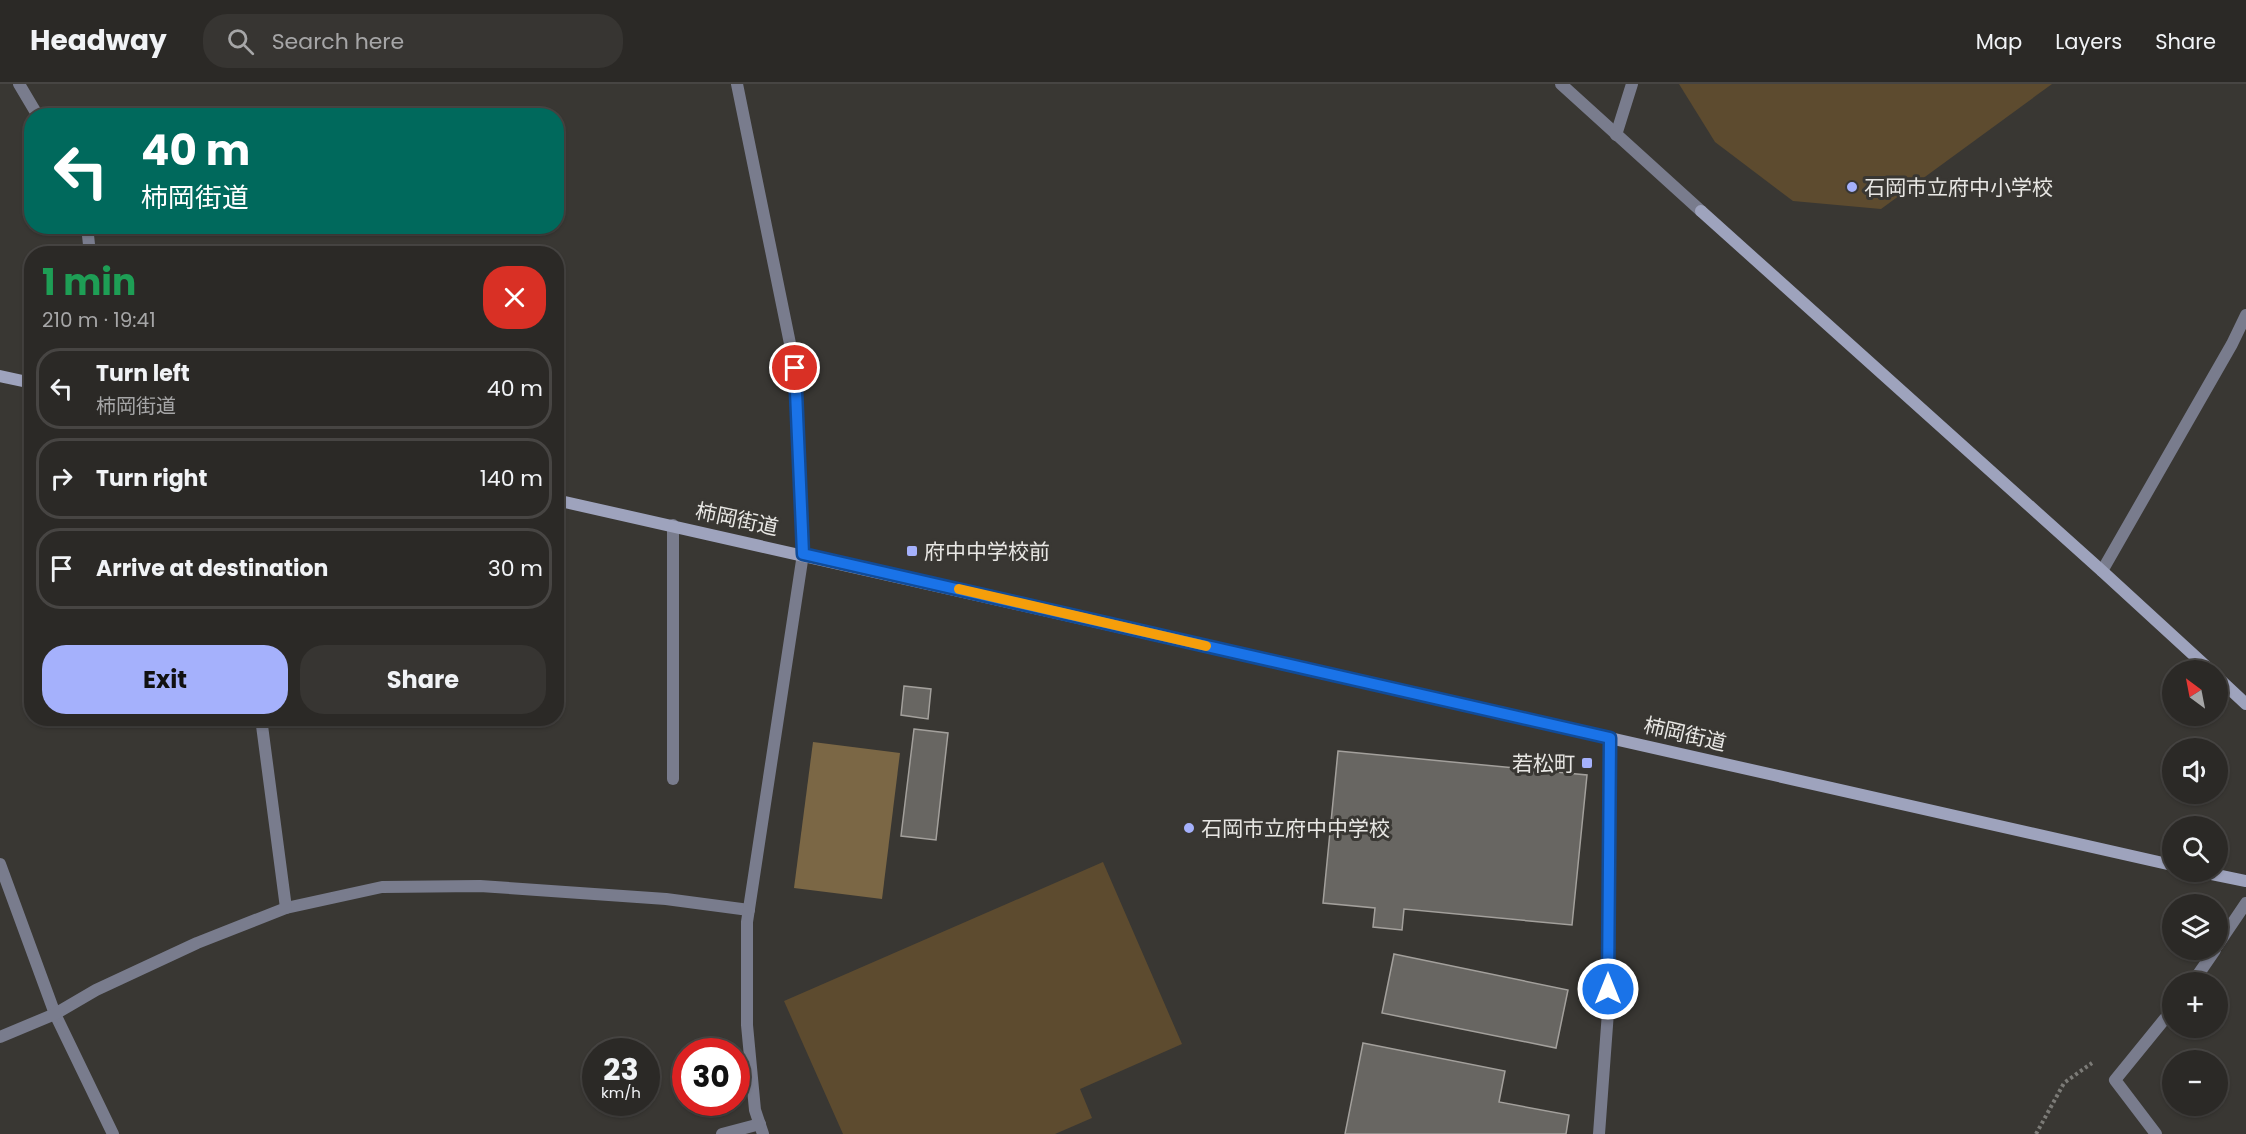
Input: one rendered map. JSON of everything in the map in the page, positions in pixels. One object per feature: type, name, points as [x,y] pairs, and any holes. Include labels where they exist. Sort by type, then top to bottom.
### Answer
[{"type":"street","points":[[19,84],[33,108]]},
{"type":"street","points":[[722,1134],[761,1129],[755,1110],[747,1025],[747,922],[803,554],[795,368],[738,84]]},
{"type":"street","points":[[1561,84],[2199,660]]},
{"type":"street","points":[[1616,135],[1632,84]]},
{"type":"street","points":[[2102,570],[2232,344],[2246,315]]},
{"type":"street","points":[[0,376],[24,381]]},
{"type":"street","name":"柿岡街道","points":[[564,502],[2162,863]]},
{"type":"street","points":[[673,525],[673,779]]},
{"type":"street","points":[[2228,687],[2246,704]]},
{"type":"street","points":[[262,726],[286,908]]},
{"type":"street","points":[[1599,1134],[1608,1012],[1610,738]]},
{"type":"street","points":[[0,864],[55,1014],[113,1134]]},
{"type":"street","points":[[2228,877],[2246,881]]},
{"type":"street","points":[[0,1037],[55,1014],[96,990],[197,944],[286,908],[382,887],[480,886],[666,899],[749,910]]},
{"type":"street","points":[[2228,930],[2246,903]]},
{"type":"street","points":[[2156,1134],[2115,1080],[2162,1022]]},
{"type":"path","points":[[2036,1134],[2064,1083],[2101,1057],[2124,1068]]},
{"type":"shaded area","points":[[1679,84],[2052,84],[1881,209],[1793,201],[1715,142]]},
{"type":"shaded area","points":[[813,742],[900,753],[882,899],[794,888]]},
{"type":"shaded area","points":[[1103,862],[1182,1044],[1080,1089],[1092,1118],[1055,1134],[843,1134],[784,1001]]},
{"type":"building","points":[[904,686],[931,689],[928,719],[901,715]]},
{"type":"building","points":[[914,729],[948,733],[936,840],[901,836]]},
{"type":"building","points":[[1338,751],[1587,775],[1572,925],[1404,909],[1402,930],[1373,927],[1375,908],[1323,903]]},
{"type":"building","points":[[1394,954],[1568,990],[1556,1048],[1382,1013]]},
{"type":"building","points":[[1363,1043],[1505,1071],[1499,1102],[1569,1115],[1566,1134],[1345,1134]]},
{"type":"slow traffic","points":[[959,589],[1206,646]]},
{"type":"place","name":"石岡市立府中小学校","points":[[1852,187]]},
{"type":"place","name":"府中中学校前","points":[[912,551]]},
{"type":"place","name":"若松町","points":[[1587,763]]},
{"type":"place","name":"石岡市立府中中学校","points":[[1189,828]]},
{"type":"route","points":[[795,368],[803,554],[1610,738],[1608,989]]}]
